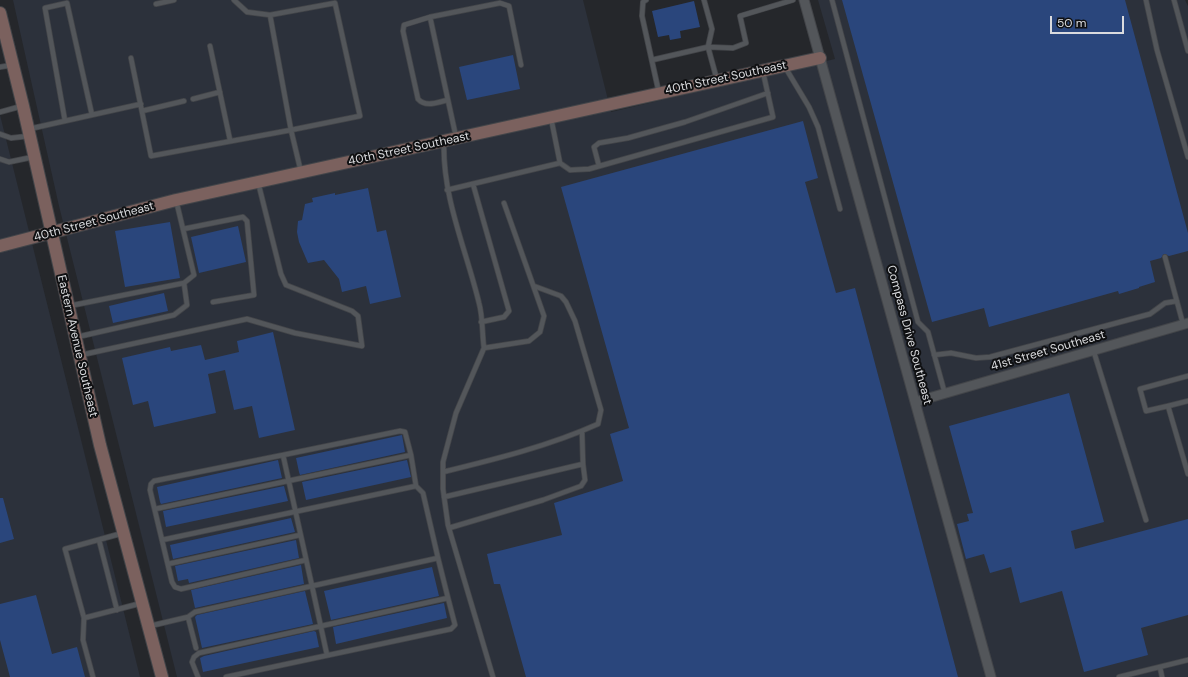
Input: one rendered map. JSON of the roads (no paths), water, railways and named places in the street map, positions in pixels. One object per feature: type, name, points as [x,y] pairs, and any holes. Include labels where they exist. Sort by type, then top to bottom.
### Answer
[{"type":"street","name":"Compass Drive Southeast","points":[[804,0],[991,677]]},
{"type":"street","name":"Eastern Avenue Southeast","points":[[0,13],[35,156],[51,233],[100,445],[162,677]]},
{"type":"street","name":"40th Street Southeast","points":[[0,246],[176,200],[820,58]]},
{"type":"street","name":"41st Street Southeast","points":[[915,402],[1093,349],[1186,324]]},
{"type":"lane","points":[[156,4],[174,0]]},
{"type":"lane","points":[[131,58],[151,156],[360,116],[335,3],[270,15],[247,12],[234,0]]},
{"type":"lane","points":[[646,0],[643,2],[642,9],[659,93]]},
{"type":"lane","points":[[704,0],[712,29],[708,47],[717,80]]},
{"type":"lane","points":[[652,60],[708,47],[733,48],[746,43],[740,16],[793,0]]},
{"type":"lane","points":[[832,0],[918,322],[928,332],[945,394]]},
{"type":"lane","points":[[1146,0],[1157,50],[1187,146],[1188,157]]},
{"type":"lane","points":[[1174,0],[1188,51]]},
{"type":"lane","points":[[66,121],[44,8],[67,3],[92,115]]},
{"type":"lane","points":[[448,100],[427,105],[418,99],[403,30],[404,25],[408,22],[500,3],[509,6],[521,65]]},
{"type":"lane","points":[[270,15],[291,130],[302,173]]},
{"type":"lane","points":[[430,17],[456,139]]},
{"type":"lane","points":[[210,46],[230,140]]},
{"type":"lane","points":[[0,67],[13,64]]},
{"type":"lane","points":[[784,66],[809,107],[818,127],[840,209]]},
{"type":"lane","points":[[551,117],[560,163],[570,170],[599,166],[773,117],[762,70]]},
{"type":"lane","points":[[193,99],[220,92]]},
{"type":"lane","points":[[599,166],[594,147],[600,143],[628,138],[685,122],[768,94]]},
{"type":"lane","points":[[142,111],[184,101]]},
{"type":"lane","points":[[0,134],[11,138],[66,121],[141,104]]},
{"type":"lane","points":[[0,112],[23,106]]},
{"type":"lane","points":[[444,141],[443,158],[447,190],[480,304],[484,348],[456,414],[443,462],[444,497],[449,528],[493,677]]},
{"type":"lane","points":[[0,159],[9,162],[35,156]]},
{"type":"lane","points":[[447,190],[560,163]]},
{"type":"lane","points":[[80,356],[247,319],[295,333],[362,346],[358,316],[352,310],[286,285],[281,274],[258,182]]},
{"type":"lane","points":[[473,184],[509,311],[504,317],[481,322]]},
{"type":"lane","points":[[68,306],[184,283],[194,275],[176,200]]},
{"type":"lane","points":[[484,348],[529,341],[540,332],[544,316],[504,203]]},
{"type":"lane","points":[[183,229],[242,217],[247,221],[254,295],[213,302]]},
{"type":"lane","points":[[1165,257],[1177,301],[1186,324]]},
{"type":"lane","points":[[75,338],[174,315],[187,305],[184,283]]},
{"type":"lane","points":[[443,472],[508,456],[582,431],[598,424],[601,410],[575,321],[561,296],[534,286]]},
{"type":"lane","points":[[934,355],[951,353],[976,358],[990,358],[1150,314],[1165,303],[1177,301]]},
{"type":"lane","points":[[1093,349],[1146,520]]},
{"type":"lane","points":[[1188,376],[1140,389],[1146,411],[1188,401]]},
{"type":"lane","points":[[1168,406],[1188,474]]},
{"type":"lane","points":[[226,677],[451,628],[455,625],[423,493],[416,486],[411,455],[405,432],[400,431],[154,481],[151,484],[150,490],[172,582],[175,587],[180,589],[306,560]]},
{"type":"lane","points":[[449,528],[543,500],[580,486],[585,480],[582,431]]},
{"type":"lane","points":[[283,455],[327,655]]},
{"type":"lane","points":[[155,510],[411,455]]},
{"type":"lane","points":[[444,497],[583,464]]},
{"type":"lane","points":[[162,540],[416,486]]},
{"type":"lane","points":[[93,677],[83,640],[84,618],[65,549],[123,533]]},
{"type":"lane","points":[[168,564],[300,535]]},
{"type":"lane","points":[[99,540],[117,610]]},
{"type":"lane","points":[[148,627],[188,617],[195,612],[438,558]]},
{"type":"lane","points":[[198,677],[192,662],[194,657],[199,654],[448,598]]},
{"type":"lane","points":[[84,618],[142,603]]},
{"type":"lane","points":[[188,617],[196,648]]},
{"type":"lane","points":[[1119,677],[1188,660]]},
{"type":"lane","points":[[1160,667],[1162,677]]}]
